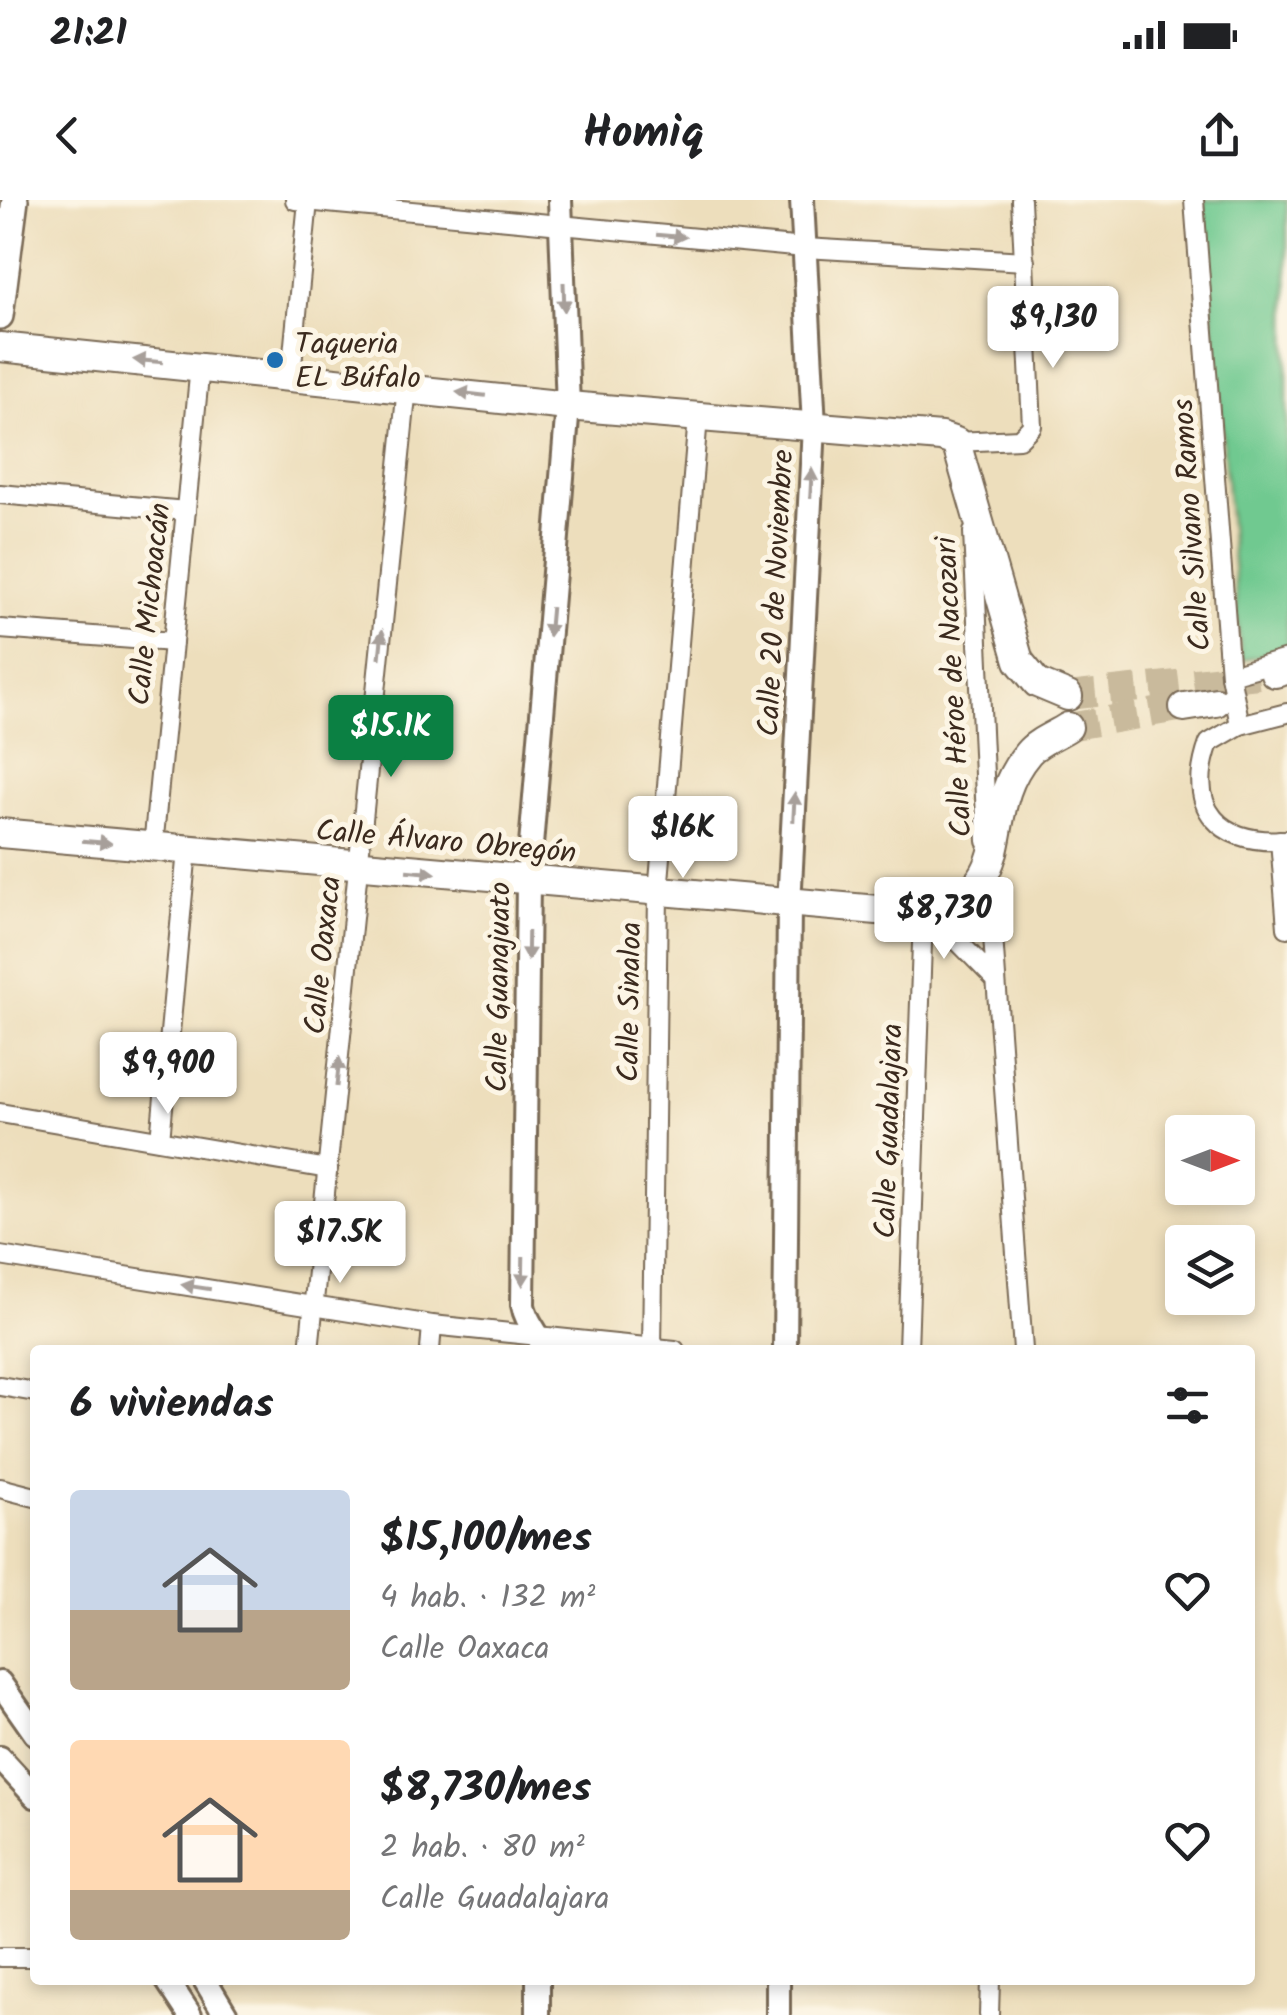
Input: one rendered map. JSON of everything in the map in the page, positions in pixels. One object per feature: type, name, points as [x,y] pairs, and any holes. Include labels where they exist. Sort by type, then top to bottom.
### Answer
[{"type":"main road","points":[[0,316],[14,200]]},
{"type":"main road","points":[[0,347],[568,406],[941,437],[956,442],[1019,661],[1037,683],[1068,696]]},
{"type":"main road","points":[[1184,707],[1216,702]]},
{"type":"main road","points":[[926,913],[957,905],[988,869],[1014,779],[1029,752],[1068,727]]},
{"type":"main road","name":"Calle Álvaro Obregón","points":[[0,833],[658,893],[926,913]]},
{"type":"street","points":[[295,200],[805,248],[1025,261]]},
{"type":"street","name":"Calle Guanajuato","points":[[542,1343],[526,1319],[523,1304],[528,881],[568,406],[560,200]]},
{"type":"street","name":"Calle 20 de Noviembre","points":[[785,1345],[789,904],[814,426],[802,200]]},
{"type":"street","points":[[956,442],[1018,440],[1032,426],[1021,200]]},
{"type":"street","name":"Calle Silvano Ramos","points":[[1194,200],[1230,675],[1240,725]]},
{"type":"street","points":[[291,375],[308,201]]},
{"type":"street","name":"Calle Michoacán","points":[[153,847],[200,366]]},
{"type":"street","name":"Calle Oaxaca","points":[[310,1345],[408,387]]},
{"type":"street","name":"Calle Sinaloa","points":[[652,1345],[658,893],[698,417]]},
{"type":"street","points":[[0,494],[186,511]]},
{"type":"street","name":"Calle Héroe de Nacozari","points":[[972,501],[993,976],[1023,1345]]},
{"type":"street","points":[[0,629],[173,642]]},
{"type":"street","points":[[1230,675],[1282,674]]},
{"type":"street","points":[[1287,712],[1240,725],[1209,744],[1204,757],[1204,784],[1212,820],[1238,838],[1283,840],[1287,928]]},
{"type":"street","points":[[160,1140],[187,850]]},
{"type":"street","points":[[926,913],[993,976]]},
{"type":"street","name":"Calle Guadalajara","points":[[908,1345],[926,913]]},
{"type":"street","points":[[0,1113],[328,1169]]},
{"type":"street","points":[[0,1256],[542,1343],[579,1345]]},
{"type":"street","points":[[430,1345],[432,1325]]},
{"type":"street","points":[[0,1386],[30,1391]]},
{"type":"street","points":[[0,1488],[30,1495]]},
{"type":"street","points":[[0,1683],[30,1726]]},
{"type":"street","points":[[0,1758],[30,1791]]},
{"type":"street","points":[[0,1957],[30,1957]]},
{"type":"street","points":[[169,1985],[190,2015]]},
{"type":"street","points":[[208,1985],[226,2015]]},
{"type":"street","points":[[538,1985],[538,2015]]},
{"type":"street","points":[[778,1985],[778,2015]]},
{"type":"street","points":[[989,2015],[990,1985]]},
{"type":"green space","points":[[1203,200],[1287,200],[1287,649],[1241,661]]},
{"type":"tunnel","points":[[1068,696],[1258,675]]},
{"type":"tunnel","points":[[1068,727],[1184,707]]},
{"type":"place","name":"Taqueria EL Búfalo","points":[[275,360]]}]
